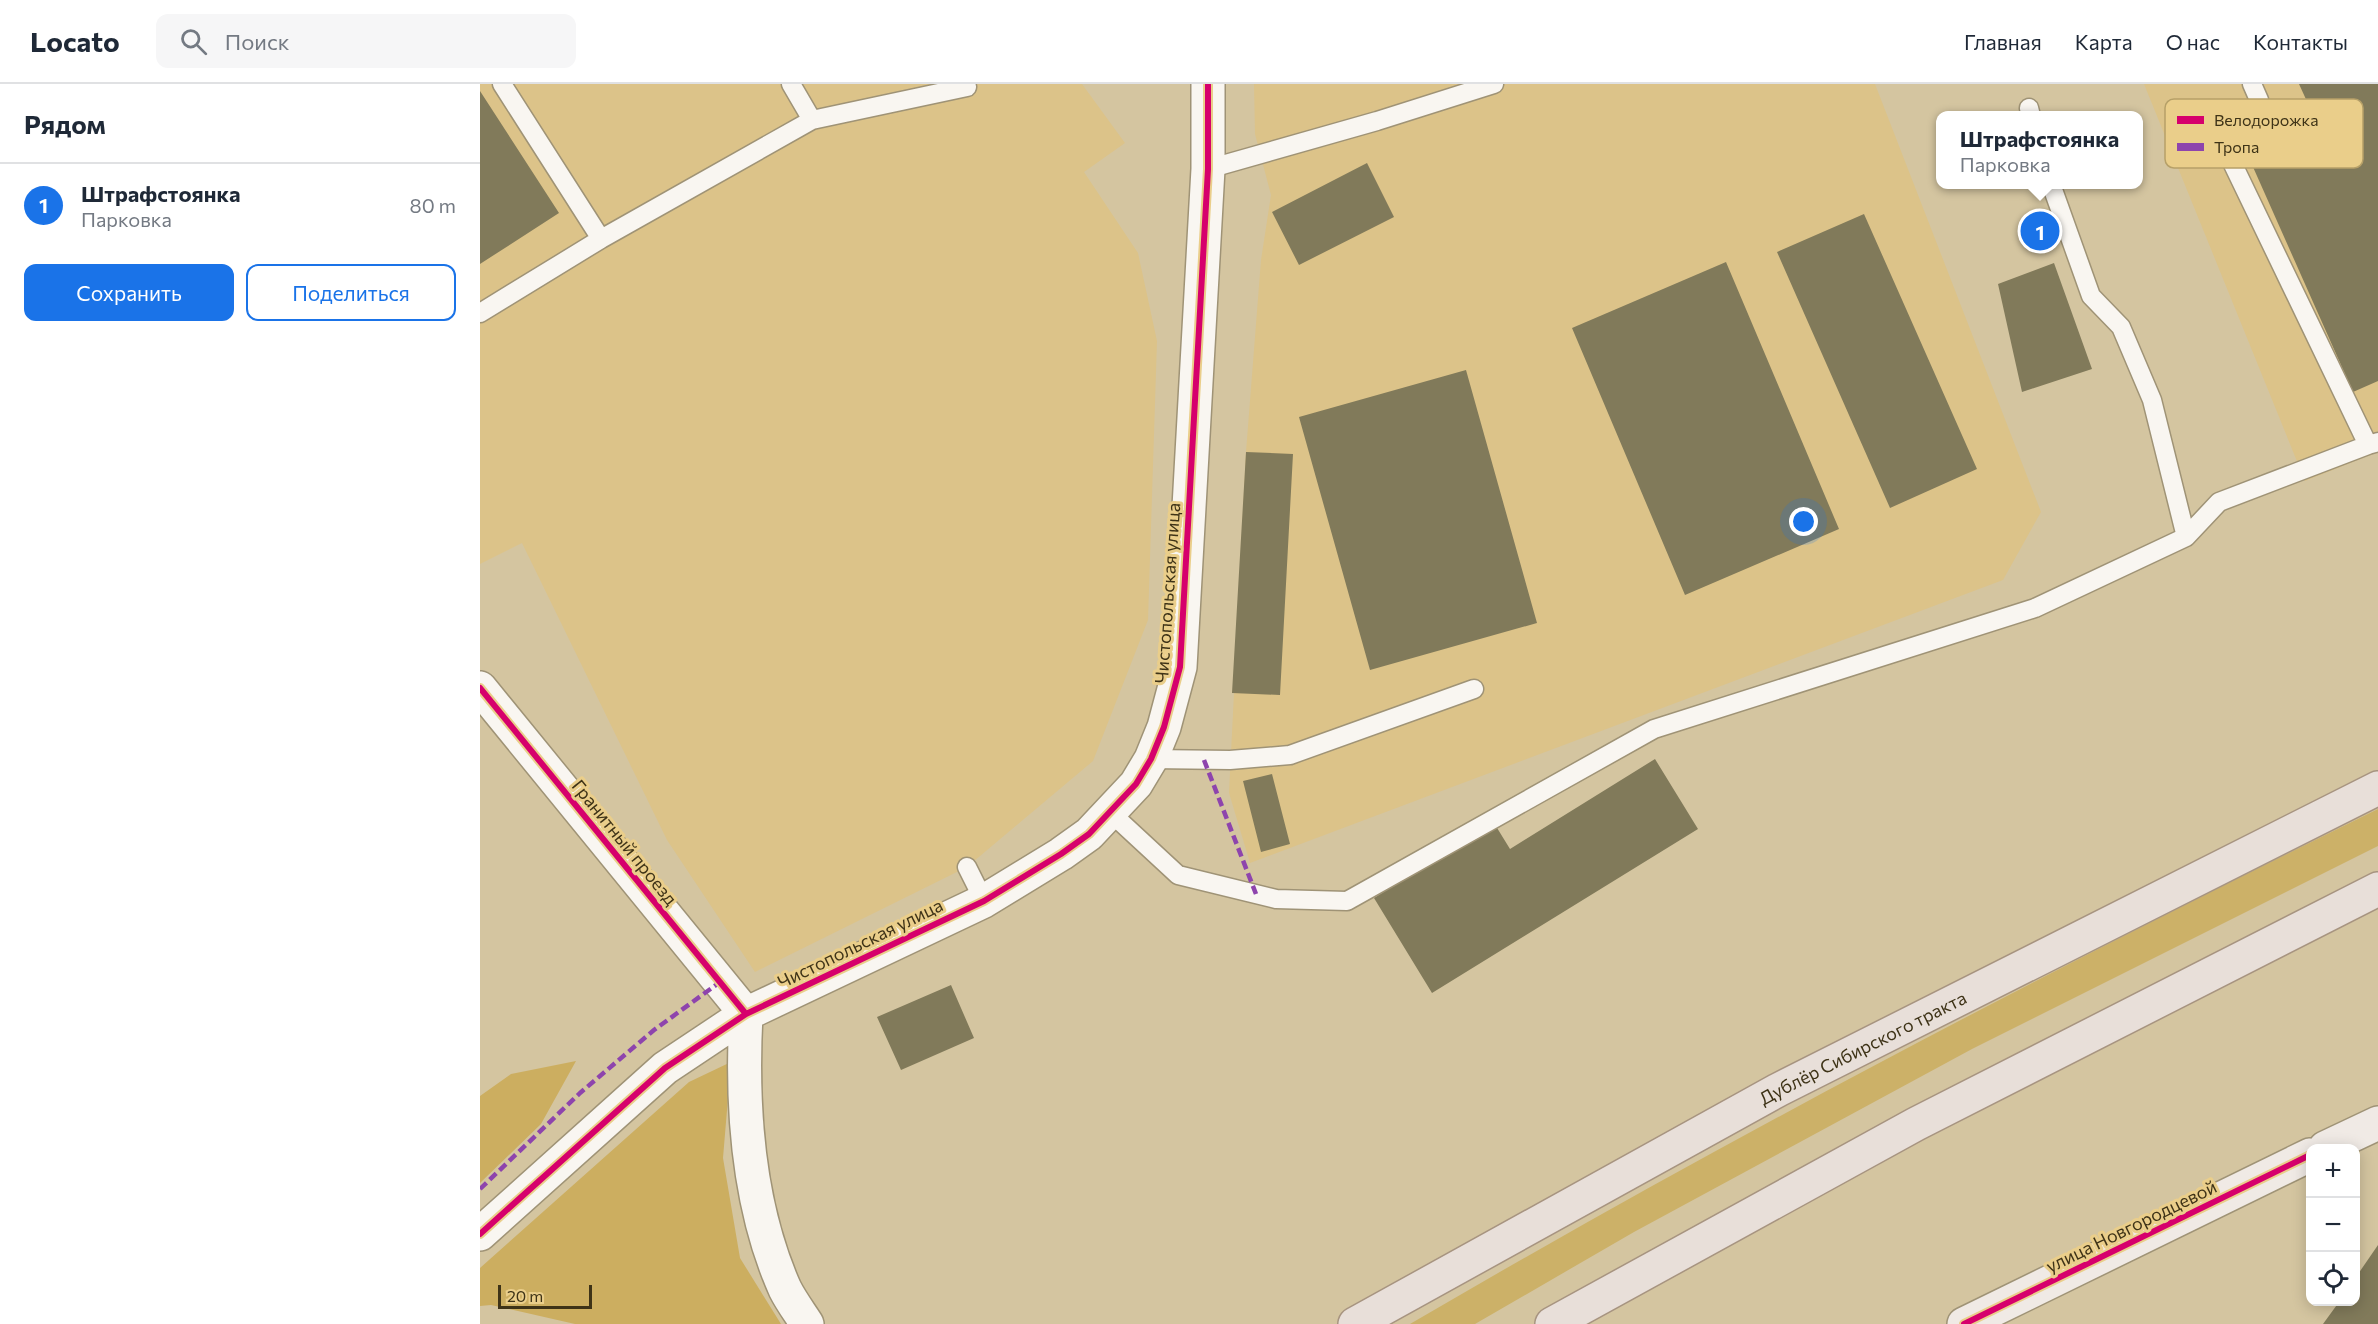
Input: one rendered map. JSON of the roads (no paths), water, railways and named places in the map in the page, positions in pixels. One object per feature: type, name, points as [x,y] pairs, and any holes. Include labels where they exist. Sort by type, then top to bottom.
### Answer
[{"type":"main road","name":"Дублёр Сибирского тракта","points":[[1356,1324],[1778,1090],[2378,788]]},
{"type":"main road","points":[[1553,1324],[1916,1124],[2378,888]]},
{"type":"street","name":"Чистопольская улица","points":[[480,1234],[665,1068],[746,1014],[984,901],[1061,855],[1089,834],[1136,784],[1151,759],[1164,727],[1179,667],[1208,169],[1208,84]]},
{"type":"street","name":"Гранитный проезд","points":[[480,688],[746,1014]]},
{"type":"street","points":[[746,1014],[745,1099],[757,1200],[768,1243],[786,1291],[807,1324]]},
{"type":"street","points":[[2335,1144],[2378,1123]]},
{"type":"street","name":"улица Новгородцевой","points":[[1977,1322],[2306,1157]]},
{"type":"lane","points":[[502,84],[601,238]]},
{"type":"lane","points":[[791,84],[812,120]]},
{"type":"lane","points":[[1208,169],[1377,121],[1494,84]]},
{"type":"lane","points":[[2252,84],[2259,99]]},
{"type":"lane","points":[[480,313],[601,238],[812,120],[967,87]]},
{"type":"lane","points":[[1111,813],[1178,875],[1276,898],[1347,901],[1654,729],[2035,608],[2186,537],[2219,502],[2373,443],[2235,168]]},
{"type":"lane","points":[[2053,189],[2091,297],[2121,327],[2152,400],[2186,537]]},
{"type":"lane","points":[[1151,759],[1230,760],[1290,755],[1474,689]]},
{"type":"lane","points":[[968,867],[984,901]]},
{"type":"place","name":"Штрафстоянка","points":[[2040,231]]}]
